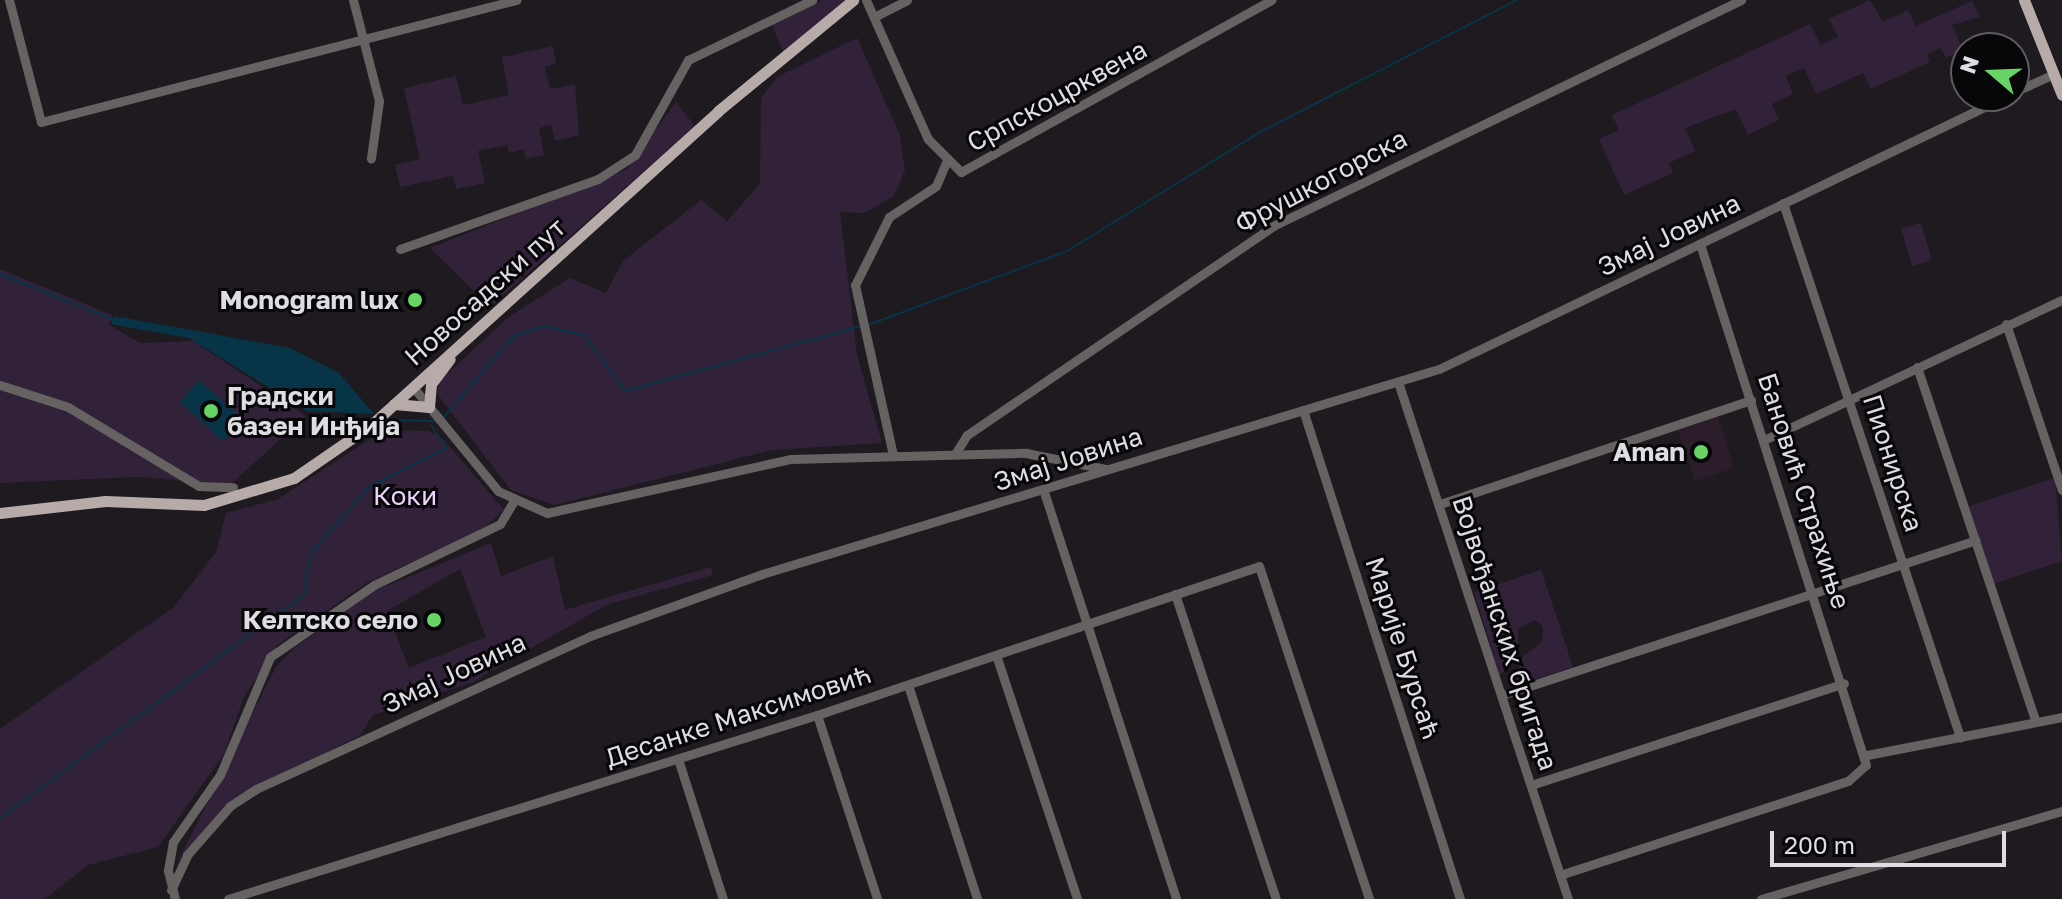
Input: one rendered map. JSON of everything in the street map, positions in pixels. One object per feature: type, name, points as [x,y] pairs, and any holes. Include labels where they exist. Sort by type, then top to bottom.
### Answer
[{"type":"main road","name":"Новосадски пут","points":[[0,513],[105,501],[224,500],[294,478],[383,415],[718,111],[853,0]]},
{"type":"main road","points":[[2024,0],[2055,66],[2062,95]]},
{"type":"main road","points":[[394,405],[432,411],[431,384],[453,351]]},
{"type":"street","points":[[9,0],[41,122],[364,42],[517,0]]},
{"type":"street","points":[[353,0],[379,101],[371,158]]},
{"type":"street","points":[[400,249],[598,179],[635,155],[688,60],[812,0]]},
{"type":"street","points":[[866,0],[946,163]]},
{"type":"street","points":[[874,17],[907,0]]},
{"type":"street","name":"Српскоцрквена","points":[[893,455],[856,312],[855,285],[877,233],[940,182],[946,163],[967,172],[1271,0]]},
{"type":"street","name":"Фрушкогорска","points":[[955,454],[967,435],[1273,226],[1741,0]]},
{"type":"street","points":[[2030,82],[2055,66]]},
{"type":"street","name":"Змај Јовина","points":[[173,894],[180,864],[218,820],[302,764],[590,636],[762,574],[1044,492],[1106,469],[1398,382],[1468,357],[1974,112]]},
{"type":"street","name":"Пионирска","points":[[1783,203],[1960,737]]},
{"type":"street","name":"Бановић Страхиње","points":[[1700,244],[1867,753]]},
{"type":"street","points":[[1764,440],[2062,300]]},
{"type":"street","points":[[2006,324],[2062,490]]},
{"type":"street","points":[[1917,367],[2036,722]]},
{"type":"street","name":"Војвођанских бригада","points":[[1398,382],[1568,899]]},
{"type":"street","points":[[0,385],[68,407],[199,486],[233,487]]},
{"type":"street","points":[[413,387],[513,502],[566,513],[761,462],[893,455],[1050,454],[1106,469]]},
{"type":"street","points":[[1440,504],[1751,400]]},
{"type":"street","name":"Марије Бурсаћ","points":[[1303,410],[1460,899]]},
{"type":"street","points":[[1044,492],[1176,899]]},
{"type":"street","points":[[173,894],[173,842],[220,775],[270,657],[374,585],[490,530],[513,502]]},
{"type":"street","points":[[1502,695],[1975,540]]},
{"type":"street","name":"Десанке Максимовић","points":[[228,899],[817,715],[1259,566],[1369,899]]},
{"type":"street","points":[[1175,594],[1276,899]]},
{"type":"street","points":[[996,655],[1077,899]]},
{"type":"street","points":[[1531,785],[1844,683]]},
{"type":"street","points":[[908,685],[977,899]]},
{"type":"street","points":[[817,715],[877,899]]},
{"type":"street","points":[[1560,875],[1848,781],[1863,771],[1867,753],[2062,717]]},
{"type":"street","points":[[678,759],[723,899]]},
{"type":"street","points":[[1761,899],[2062,811]]},
{"type":"shaded area","points":[[1718,416],[1734,468],[1695,481],[1678,430]]},
{"type":"green space","points":[[823,0],[847,0],[784,55],[772,25]]},
{"type":"green space","points":[[1870,0],[1883,22],[1908,10],[1916,26],[1972,1],[1980,17],[1952,25],[1955,32],[1950,32],[1950,56],[1946,58],[1940,48],[1927,54],[1930,62],[1871,89],[1863,73],[1816,94],[1804,68],[1786,76],[1793,94],[1772,104],[1779,120],[1748,135],[1736,109],[1685,128],[1695,151],[1669,163],[1673,173],[1624,195],[1599,139],[1619,130],[1612,115],[1810,24],[1821,45],[1838,37],[1829,19]]},
{"type":"green space","points":[[857,38],[900,135],[905,170],[894,196],[864,213],[840,212],[857,355],[882,443],[772,450],[554,505],[511,490],[438,395],[439,381],[510,316],[570,278],[606,293],[623,261],[701,200],[727,221],[760,184],[761,98],[777,77]]},
{"type":"green space","points":[[553,46],[556,64],[545,67],[550,89],[575,84],[579,135],[555,141],[551,125],[539,128],[544,155],[526,159],[524,149],[509,153],[507,145],[478,151],[485,183],[456,189],[453,176],[400,187],[395,165],[420,159],[404,88],[456,76],[463,105],[509,95],[502,57]]},
{"type":"green space","points":[[676,102],[695,126],[490,307],[430,248],[627,169]]},
{"type":"green space","points":[[1921,223],[1932,260],[1912,266],[1901,228]]},
{"type":"green space","points":[[0,269],[112,315],[109,325],[140,343],[193,341],[306,416],[231,484],[137,477],[0,483]]},
{"type":"green space","name":"Коки","points":[[384,430],[429,431],[444,440],[504,510],[482,530],[368,582],[276,646],[244,697],[224,754],[158,847],[88,865],[45,899],[0,899],[0,729],[174,607],[216,552],[226,513],[278,499]]},
{"type":"green space","points":[[2055,478],[2062,561],[1994,584],[1969,506]]},
{"type":"green space","points":[[491,543],[501,576],[553,556],[565,610],[711,567],[713,575],[606,605],[473,682],[373,715],[360,735],[227,804],[177,863],[276,667],[294,648],[374,591]],"holes":[[[460,569],[486,637],[409,668],[387,611]]]},
{"type":"green space","points":[[1541,570],[1573,667],[1514,686],[1523,656],[1542,642],[1543,627],[1535,620],[1518,629],[1518,654],[1500,676],[1474,592]]},
{"type":"water","points":[[114,316],[290,348],[339,373],[374,414],[307,411],[189,338],[111,324]]},
{"type":"water","name":"Градски базен Инђија","points":[[199,380],[243,419],[223,441],[180,402]]},
{"type":"waterway","points":[[868,325],[1067,251],[1264,130],[1517,0]]},
{"type":"waterway","points":[[0,274],[114,320]]},
{"type":"waterway","points":[[443,418],[513,337],[543,326],[584,335],[625,391],[861,326]]},
{"type":"waterway","points":[[382,420],[437,421]]},
{"type":"waterway","points":[[0,818],[304,595],[310,555],[369,487],[446,448],[431,425]]},
{"type":"place","name":"Monogram lux","points":[[415,300]]},
{"type":"place","name":"Градски базен Инђија","points":[[211,411]]},
{"type":"place","name":"Aman","points":[[1701,452]]},
{"type":"place","name":"Келтско село","points":[[434,620]]}]
